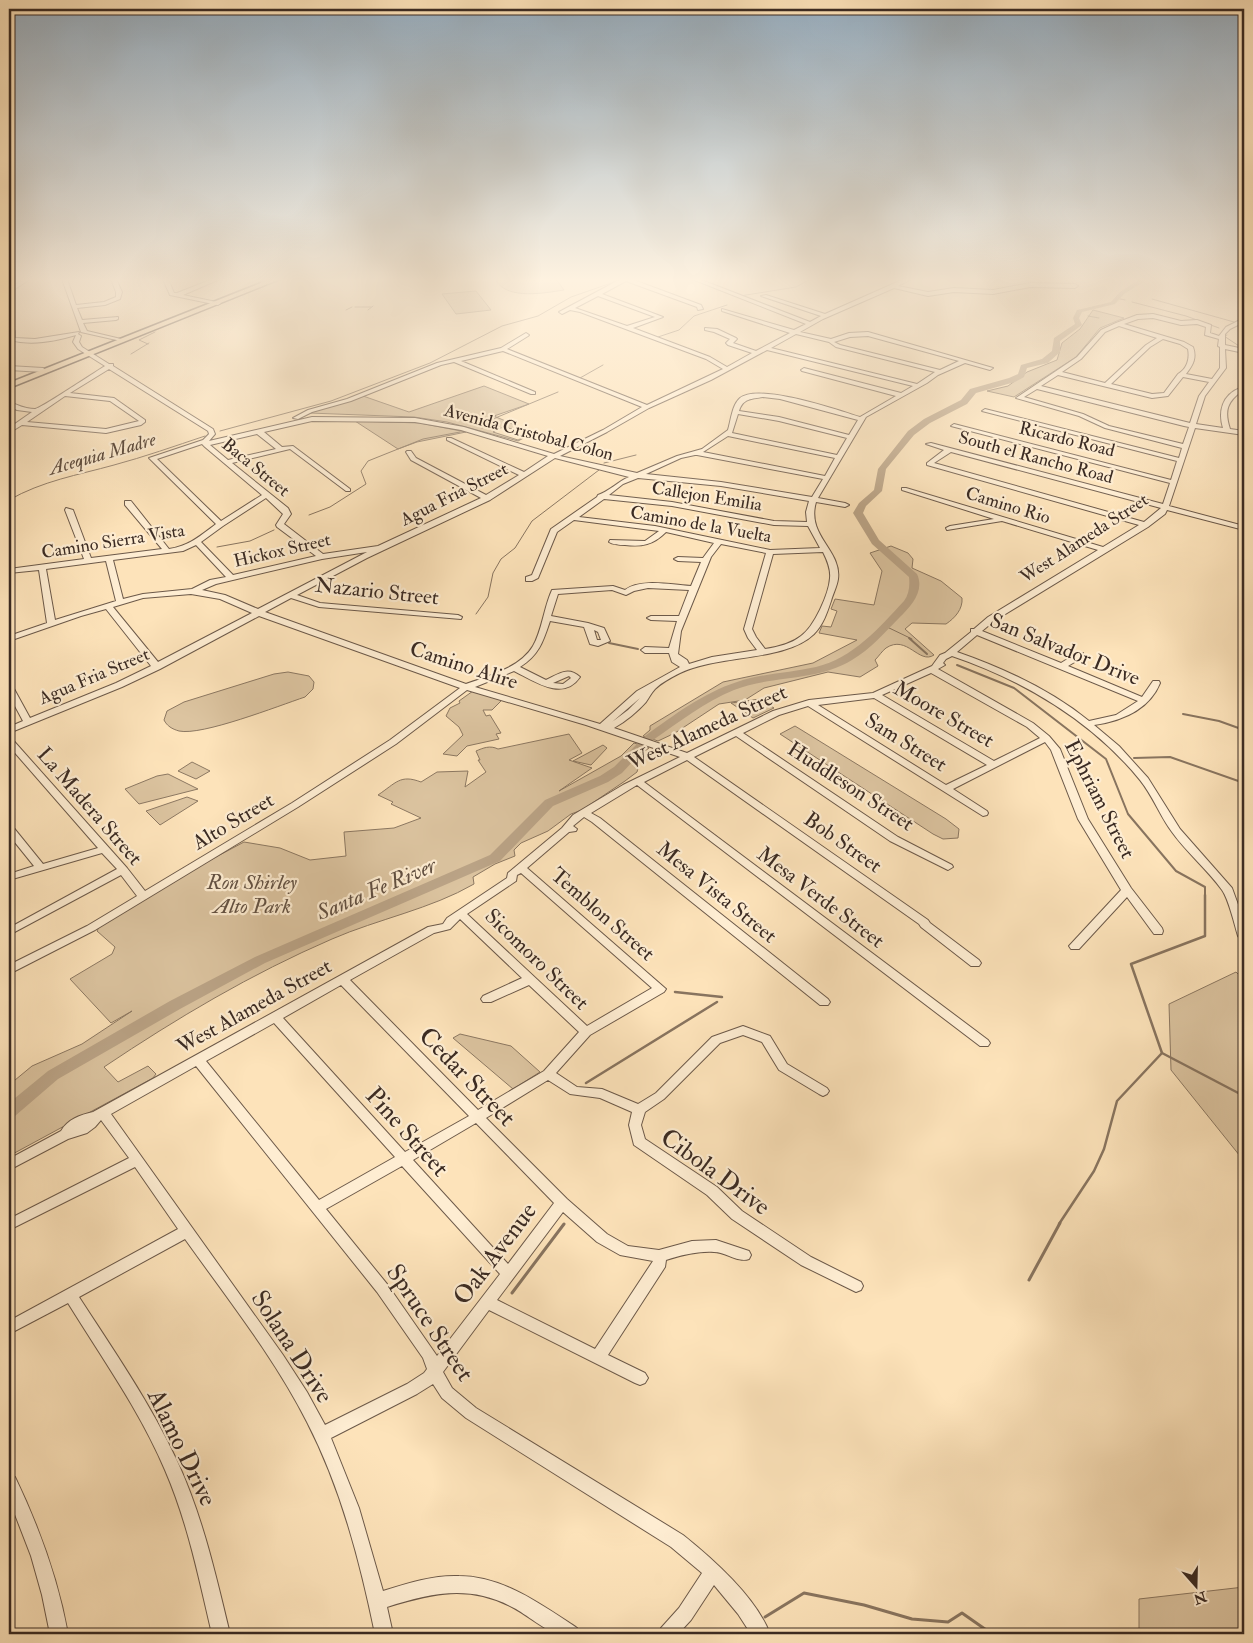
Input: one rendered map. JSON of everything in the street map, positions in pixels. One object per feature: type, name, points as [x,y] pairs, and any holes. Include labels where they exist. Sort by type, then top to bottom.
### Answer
[{"type":"main road","points":[[9,385],[81,356]]},
{"type":"main road","points":[[9,385],[82,356]]},
{"type":"street","name":"Baca Street","points":[[96,356],[203,425],[207,439],[227,462],[286,512],[280,525],[322,557]]},
{"type":"street","points":[[287,424],[310,411],[349,400],[454,360],[473,356]]},
{"type":"street","points":[[520,356],[647,407]]},
{"type":"street","points":[[702,356],[728,369]]},
{"type":"street","name":"Agua Fria Street","points":[[9,730],[157,667],[292,596],[344,566],[488,498],[554,456],[647,407],[728,369],[751,356]]},
{"type":"street","points":[[797,356],[918,386]]},
{"type":"street","points":[[875,356],[940,372]]},
{"type":"street","points":[[945,356],[990,368]]},
{"type":"street","points":[[1081,356],[1019,398],[1080,415],[1107,428],[1185,447]]},
{"type":"street","points":[[1106,385],[1126,371],[1139,356]]},
{"type":"street","points":[[1057,373],[1162,397],[1166,395],[1192,361],[1192,356]]},
{"type":"street","name":"West Alameda Street","points":[[9,1165],[66,1134],[75,1133],[90,1125],[99,1115],[432,930],[439,930],[451,923],[456,917],[493,890],[502,887],[512,879],[517,872],[566,830],[574,828],[583,820],[585,814],[636,781],[780,711],[808,703],[875,695],[934,668],[949,659],[950,654],[974,631],[1157,516],[1165,507],[1202,396],[1224,366],[1223,356]]},
{"type":"street","points":[[454,360],[532,394]]},
{"type":"street","points":[[604,728],[612,726],[647,696],[651,688],[667,675],[685,666],[763,652],[794,644],[813,632],[834,579],[833,563],[810,524],[808,512],[813,501],[861,419],[940,372],[964,361]]},
{"type":"street","points":[[9,431],[79,384],[111,366]]},
{"type":"street","points":[[9,368],[42,370]]},
{"type":"street","points":[[795,372],[806,368],[902,395]]},
{"type":"street","points":[[1180,375],[1213,381]]},
{"type":"street","points":[[1036,387],[1193,425],[1244,433]]},
{"type":"street","points":[[1227,431],[1223,419],[1228,400],[1232,394],[1240,390]]},
{"type":"street","points":[[21,423],[106,431],[139,424],[143,420],[112,399],[64,394]]},
{"type":"street","points":[[529,579],[534,576],[554,531],[600,496],[637,476],[682,456],[697,453],[727,434],[732,429],[738,403],[744,398],[772,395],[861,419]]},
{"type":"street","points":[[9,404],[19,409],[38,411]]},
{"type":"street","points":[[310,411],[307,415],[309,416],[333,418]]},
{"type":"street","points":[[985,411],[1180,460]]},
{"type":"street","points":[[736,412],[779,419],[850,437]]},
{"type":"street","name":"Avenida Cristobal Colon","points":[[220,524],[152,458],[207,439],[258,431],[287,424],[333,418],[395,419],[438,423],[469,430],[554,456],[637,476],[728,486],[846,506]]},
{"type":"street","name":"Ricardo Road","points":[[954,426],[1173,482]]},
{"type":"street","points":[[258,431],[282,450]]},
{"type":"street","points":[[727,434],[838,458]]},
{"type":"street","points":[[449,439],[524,476]]},
{"type":"street","name":"South el Rancho Road","points":[[929,444],[1244,528]]},
{"type":"street","points":[[227,462],[292,447],[348,490]]},
{"type":"street","points":[[528,448],[549,450],[570,448]]},
{"type":"street","points":[[528,448],[538,456],[538,466]]},
{"type":"street","points":[[949,450],[928,464],[1145,524]]},
{"type":"street","points":[[409,452],[413,459],[488,498]]},
{"type":"street","points":[[697,453],[826,478]]},
{"type":"street","name":"Camino Rio","points":[[904,489],[1104,550]]},
{"type":"street","name":"Camino Sierra Vista","points":[[9,571],[183,549],[197,542],[220,524],[266,495]]},
{"type":"street","name":"Callejon Emilia","points":[[600,496],[672,504],[774,523],[810,524]]},
{"type":"street","points":[[128,504],[167,552]]},
{"type":"street","points":[[69,510],[88,561]]},
{"type":"street","name":"Camino de la Vuelta","points":[[572,518],[664,530],[770,552],[826,550]]},
{"type":"street","points":[[950,528],[1003,520]]},
{"type":"street","points":[[614,542],[649,543],[655,540],[664,530]]},
{"type":"street","points":[[197,542],[232,578]]},
{"type":"street","points":[[685,666],[679,664],[674,654],[682,619],[709,551],[719,542]]},
{"type":"street","name":"Hickox Street","points":[[194,592],[202,586],[232,578],[362,549],[382,548]]},
{"type":"street","points":[[763,652],[752,638],[748,629],[770,552]]},
{"type":"street","points":[[9,638],[120,602],[109,559]]},
{"type":"street","points":[[678,559],[705,560]]},
{"type":"street","points":[[42,567],[52,623]]},
{"type":"street","name":"Alto Street","points":[[9,970],[91,928],[329,784],[393,742],[466,687],[514,668],[535,651],[554,594],[557,591],[613,588],[626,593],[629,589],[640,586],[694,588]]},
{"type":"street","name":"Camino Alire","points":[[120,602],[167,592],[194,592],[233,602],[466,687],[604,728],[687,756]]},
{"type":"street","name":"Nazario Street","points":[[292,596],[319,605],[458,617]]},
{"type":"street","points":[[107,605],[157,667]]},
{"type":"street","points":[[547,618],[588,624]]},
{"type":"street","points":[[652,618],[682,619]]},
{"type":"street","name":"San Salvador Drive","points":[[974,631],[1143,700]]},
{"type":"street","points":[[645,650],[674,654]]},
{"type":"street","points":[[950,654],[984,664],[1032,687],[1071,711],[1130,761],[1145,780],[1176,831],[1228,890],[1244,936]]},
{"type":"street","points":[[1061,666],[1080,655]]},
{"type":"street","points":[[514,668],[546,683]]},
{"type":"street","name":"Ephriam Street","points":[[934,668],[1030,725],[1046,738],[1055,749],[1083,819],[1127,890],[1158,931]]},
{"type":"street","points":[[1087,724],[1120,717],[1154,690],[1156,683]]},
{"type":"street","points":[[9,687],[28,722]]},
{"type":"street","name":"Moore Street","points":[[875,695],[994,765]]},
{"type":"street","name":"Sam Street","points":[[808,703],[983,813]]},
{"type":"street","name":"Huddleson Street","points":[[736,732],[894,839],[948,867]]},
{"type":"street","points":[[946,789],[1046,738]]},
{"type":"street","name":"La Madera Street","points":[[9,741],[123,870],[143,896]]},
{"type":"street","name":"Bob Street","points":[[687,756],[924,922],[925,925],[975,963]]},
{"type":"street","name":"Mesa Verde Street","points":[[636,781],[984,1043]]},
{"type":"street","name":"Mesa Vista Street","points":[[585,814],[596,820],[824,1002]]},
{"type":"street","points":[[9,829],[13,842],[39,866]]},
{"type":"street","points":[[9,877],[39,866],[104,849]]},
{"type":"street","points":[[9,932],[123,870]]},
{"type":"street","name":"Temblon Street","points":[[517,872],[660,989],[586,1032]]},
{"type":"street","name":"Ephriam Street","points":[[1075,946],[1127,890]]},
{"type":"street","name":"Sicomoro Street","points":[[456,917],[531,979],[586,1032]]},
{"type":"street","points":[[487,1000],[531,979]]},
{"type":"street","name":"Cedar Street","points":[[343,980],[562,1203],[602,1238],[625,1251],[659,1256]]},
{"type":"street","name":"Pine Street","points":[[276,1017],[508,1274]]},
{"type":"street","points":[[548,1074],[574,1090],[602,1094],[639,1110],[660,1096],[716,1040],[743,1030],[766,1039],[783,1067],[823,1091]]},
{"type":"street","points":[[317,1208],[477,1117],[548,1074],[586,1032]]},
{"type":"street","name":"Spruce Street","points":[[198,1060],[382,1288],[429,1355],[447,1393],[471,1413],[662,1531],[713,1571],[740,1602],[761,1634]]},
{"type":"street","name":"Cibola Drive","points":[[639,1110],[635,1125],[639,1142],[712,1191],[737,1215],[806,1261],[856,1286]]},
{"type":"street","name":"Solana Drive","points":[[99,1115],[137,1160],[276,1357],[321,1435],[352,1512],[377,1601],[384,1634]]},
{"type":"street","points":[[9,1225],[137,1160]]},
{"type":"street","name":"Oak Avenue","points":[[321,1435],[420,1384],[436,1371],[451,1347],[562,1203]]},
{"type":"street","points":[[9,1328],[187,1231]]},
{"type":"street","points":[[598,1357],[660,1263],[659,1256],[692,1247],[716,1246],[744,1255]]},
{"type":"street","name":"Alamo Drive","points":[[70,1294],[150,1425],[172,1468],[196,1528],[222,1634]]},
{"type":"street","points":[[487,1302],[640,1378]]},
{"type":"street","points":[[9,1482],[34,1539],[43,1566],[59,1634]]},
{"type":"street","points":[[667,1634],[685,1614],[713,1571]]},
{"type":"street","points":[[377,1601],[422,1587],[439,1584],[485,1586],[511,1596],[571,1634]]},
{"type":"green space","points":[[1058,356],[1077,356],[1014,397],[987,391],[1008,386],[1027,372],[1057,360]]},
{"type":"green space","points":[[484,386],[529,404],[494,416],[533,433],[518,441],[447,422],[414,417],[309,413],[363,396],[409,412]],"holes":[[[503,427],[527,432],[525,434],[528,435],[518,440],[493,432]]]},
{"type":"green space","points":[[355,421],[420,423],[466,432],[417,442],[398,449]]},
{"type":"green space","points":[[891,546],[908,553],[913,559],[912,568],[941,581],[962,598],[958,613],[946,624],[912,623],[905,629],[934,655],[923,656],[906,647],[893,645],[886,648],[875,660],[878,666],[860,677],[828,672],[764,688],[745,700],[719,704],[675,733],[658,741],[643,736],[650,730],[650,726],[723,682],[813,663],[857,640],[819,633],[822,626],[831,627],[837,611],[831,609],[835,599],[874,605],[882,571],[870,553]]},
{"type":"green space","points":[[288,672],[309,676],[314,682],[313,689],[305,697],[205,729],[179,731],[170,727],[164,720],[167,711],[184,702],[274,674]]},
{"type":"green space","points":[[473,691],[502,700],[492,710],[483,710],[486,716],[490,715],[501,733],[496,734],[499,739],[467,746],[457,756],[443,754],[463,735],[459,727],[446,716],[450,708],[460,703],[459,701]]},
{"type":"green space","points":[[760,699],[774,708],[753,718],[731,703]]},
{"type":"green space","points":[[795,726],[946,819],[959,829],[958,838],[943,839],[933,834],[780,734]]},
{"type":"green space","name":"Ron Shirley Alto Park","points":[[569,734],[582,753],[569,760],[592,768],[559,791],[621,756],[634,743],[649,748],[642,753],[637,772],[548,831],[521,843],[514,850],[515,856],[495,864],[473,877],[474,884],[422,907],[332,939],[272,967],[159,1031],[104,1067],[118,1082],[148,1066],[156,1074],[153,1078],[9,1156],[9,1085],[32,1066],[82,1044],[132,1011],[111,1023],[70,979],[112,954],[115,947],[97,931],[99,927],[186,873],[244,842],[280,848],[310,860],[346,856],[344,832],[394,828],[421,818],[391,804],[393,802],[378,795],[398,781],[408,779],[421,782],[437,772],[468,771],[465,787],[486,772],[478,760],[480,760],[476,751],[489,747],[498,749]]},
{"type":"green space","points":[[603,745],[607,748],[591,765],[573,761]]},
{"type":"green space","points":[[192,762],[210,771],[196,779],[178,771]]},
{"type":"green space","points":[[168,774],[198,789],[139,804],[125,789],[157,776]]},
{"type":"green space","points":[[187,797],[198,801],[160,825],[146,811]]},
{"type":"green space","points":[[1236,972],[1244,980],[1244,1161],[1171,1070],[1169,1004]]},
{"type":"green space","points":[[460,1034],[511,1046],[540,1072],[513,1089],[453,1038]]},
{"type":"green space","points":[[1244,1587],[1244,1634],[1139,1634],[1139,1599]]},
{"type":"waterway","name":"Acequia Madre","points":[[220,431],[331,401],[430,363],[444,356]]},
{"type":"waterway","name":"Santa Fe River","points":[[649,738],[716,694],[753,681],[805,673],[829,667],[848,658],[869,642],[907,603],[913,595],[915,583],[914,576],[875,542],[858,513],[862,505],[878,491],[882,469],[911,433],[927,421],[964,402],[973,391],[1012,380],[1021,375],[1024,367],[1045,361],[1052,356]]},
{"type":"waterway","points":[[580,378],[603,365]]},
{"type":"waterway","points":[[482,428],[487,426],[488,421],[558,392]]},
{"type":"waterway","points":[[309,515],[330,507],[366,484],[361,471],[368,461],[423,439],[460,432]]},
{"type":"waterway","name":"Acequia Madre","points":[[9,500],[47,483],[137,458],[205,436]]},
{"type":"waterway","points":[[604,463],[636,455]]},
{"type":"waterway","points":[[476,614],[488,597],[493,573],[501,559],[515,548],[532,521],[599,470]]},
{"type":"waterway","points":[[217,547],[250,541],[274,530]]},
{"type":"waterway","points":[[885,626],[912,639]]},
{"type":"waterway","points":[[909,638],[927,654]]},
{"type":"waterway","points":[[609,643],[638,649]]},
{"type":"waterway","points":[[957,665],[1014,688],[1106,759],[1128,814],[1176,871],[1205,887],[1205,936],[1131,964],[1162,1053]]},
{"type":"waterway","points":[[1183,714],[1219,721],[1244,730]]},
{"type":"waterway","name":"Santa Fe River","points":[[9,1112],[53,1075],[175,1005],[260,960],[495,858],[549,803],[604,779],[618,770],[641,746]]},
{"type":"waterway","points":[[1134,758],[1170,757],[1244,783]]},
{"type":"waterway","points":[[675,992],[722,997]]},
{"type":"waterway","points":[[586,1083],[717,1002]]},
{"type":"waterway","points":[[1059,1224],[1094,1171],[1104,1149],[1117,1101],[1162,1053]]},
{"type":"waterway","points":[[1162,1053],[1244,1096]]},
{"type":"waterway","points":[[1029,1280],[1060,1223]]},
{"type":"waterway","points":[[512,1293],[564,1224]]},
{"type":"waterway","points":[[765,1617],[804,1593],[864,1605],[912,1619],[948,1622],[962,1613],[992,1634],[1014,1634]]}]
